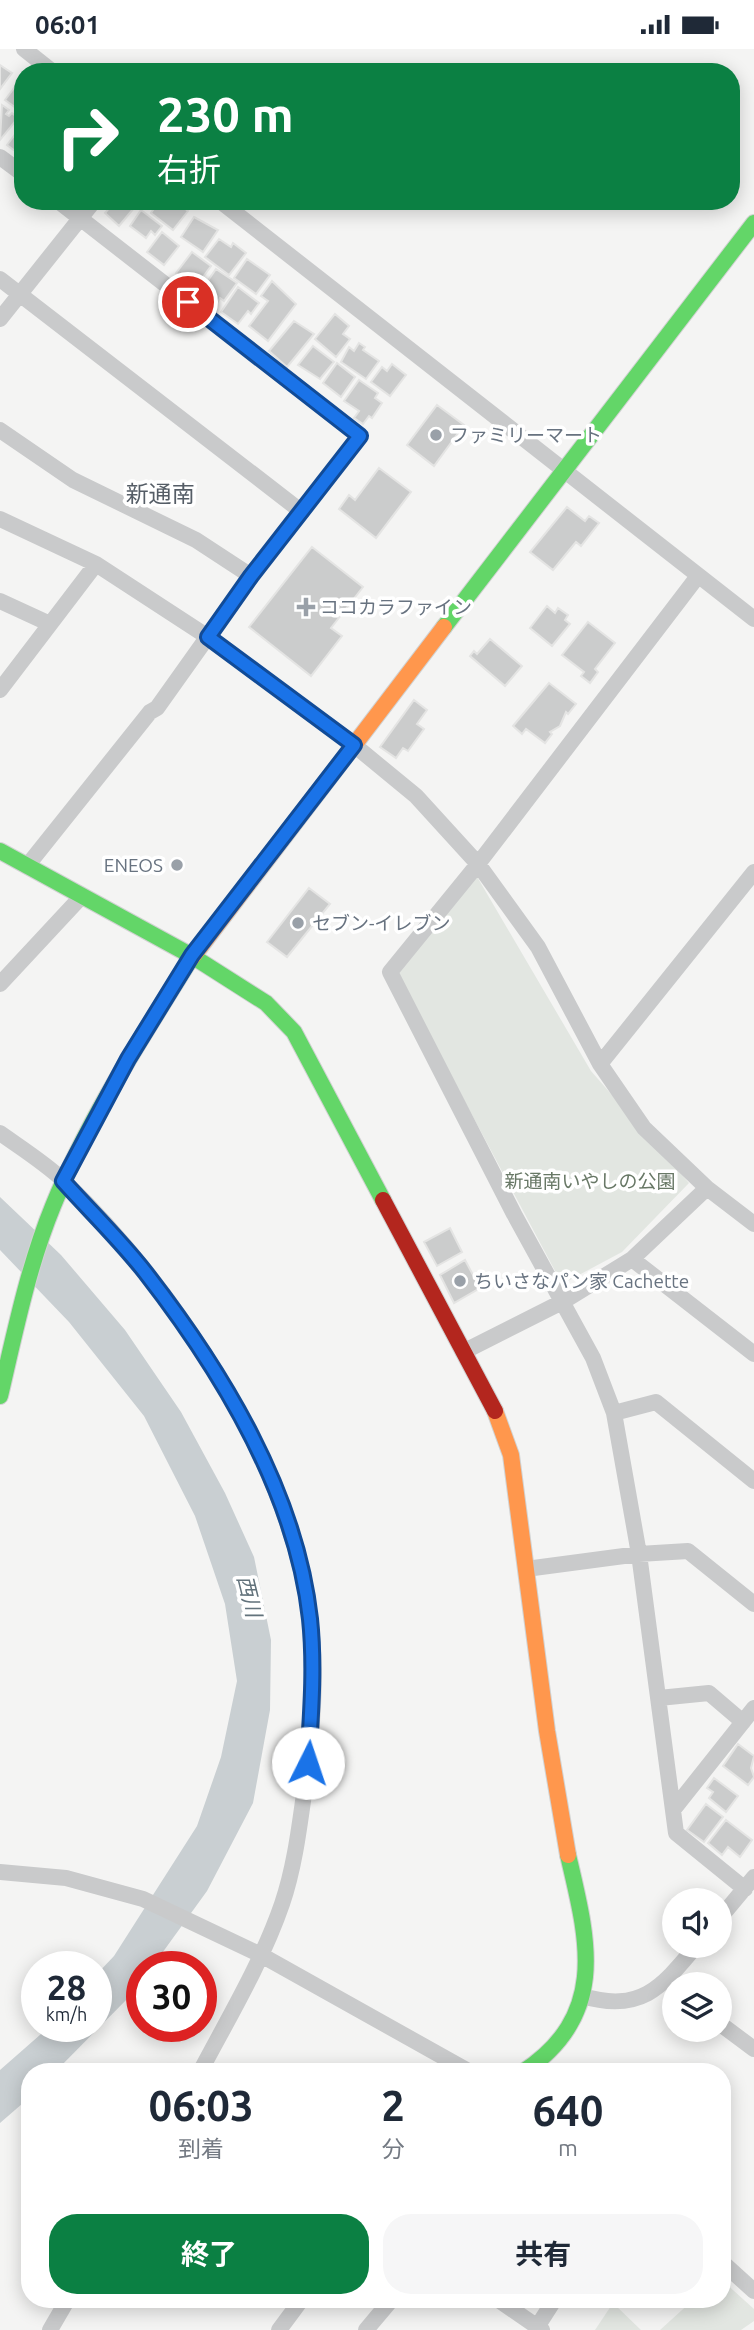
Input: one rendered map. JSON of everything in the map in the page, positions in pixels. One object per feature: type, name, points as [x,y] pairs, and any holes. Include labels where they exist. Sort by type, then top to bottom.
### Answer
[{"type":"street","points":[[24,49],[42,63]]},
{"type":"street","points":[[27,866],[150,712],[157,708],[251,576],[360,436],[70,210]]},
{"type":"street","points":[[0,319],[87,210]]},
{"type":"street","points":[[232,210],[754,619]]},
{"type":"street","points":[[0,1396],[25,1288],[63,1181],[128,1059],[192,955],[754,223]]},
{"type":"street","points":[[0,279],[302,512]]},
{"type":"street","points":[[0,430],[74,480],[196,540],[251,576]]},
{"type":"street","points":[[0,519],[96,564],[208,637],[354,745],[416,796],[478,864],[538,947],[600,1064],[644,1128],[708,1188],[754,1224]]},
{"type":"street","points":[[0,690],[96,564]]},
{"type":"street","points":[[698,576],[478,864],[390,972],[514,1214],[593,1358],[614,1413],[639,1554],[676,1833],[749,1883],[732,1903]]},
{"type":"street","points":[[0,601],[50,624]]},
{"type":"street","points":[[0,851],[192,955],[266,1003],[293,1032],[500,1421],[511,1455],[561,1826],[585,1921],[589,1951],[582,1996],[572,2022],[555,2047],[539,2063]]},
{"type":"street","points":[[600,1064],[754,872]]},
{"type":"street","points":[[0,984],[81,897]]},
{"type":"street","points":[[0,1133],[63,1181],[144,1270],[196,1341],[263,1462],[293,1539],[310,1618],[313,1686],[308,1763],[299,1831],[283,1902],[261,1955],[205,2063]]},
{"type":"street","points":[[463,1352],[564,1301],[632,1259],[708,1188]]},
{"type":"street","points":[[632,1259],[754,1354]]},
{"type":"street","points":[[614,1413],[656,1402],[754,1481]]},
{"type":"street","points":[[526,1569],[639,1554],[688,1551],[754,1604]]},
{"type":"street","points":[[659,1698],[709,1693],[743,1722]]},
{"type":"street","points":[[673,1809],[754,1708]]},
{"type":"street","points":[[0,1872],[66,1878],[143,1899],[261,1955],[454,2063]]},
{"type":"street","points":[[582,1996],[600,2001],[629,2002],[662,1989]]},
{"type":"street","points":[[732,2033],[754,2049]]},
{"type":"street","points":[[731,2270],[754,2291]]},
{"type":"street","points":[[50,2330],[63,2308]]},
{"type":"street","points":[[279,2330],[295,2308]]},
{"type":"street","points":[[366,2330],[384,2308]]},
{"type":"street","points":[[510,2308],[540,2328],[550,2308]]},
{"type":"green space","name":"新通南いやしの公園","points":[[476,875],[591,1071],[689,1183],[622,1252],[562,1284],[397,974]]},
{"type":"green space","points":[[731,2288],[754,2309],[754,2321],[741,2330],[660,2330],[684,2308],[731,2308]]},
{"type":"green space","points":[[610,2308],[618,2308],[641,2330],[595,2330]]},
{"type":"water","name":"西川","points":[[0,1197],[61,1255],[125,1330],[181,1412],[225,1493],[254,1557],[271,1640],[270,1710],[253,1803],[207,1891],[164,1951],[126,1951],[126,2000],[112,2014],[112,1958],[197,1826],[221,1757],[237,1681],[225,1604],[195,1516],[144,1416],[69,1322],[0,1250]]},
{"type":"water","points":[[32,2042],[85,2042],[64,2063],[21,2063],[21,2105],[0,2123],[0,2070]]},
{"type":"building","points":[[0,65],[12,73],[0,89]]},
{"type":"building","points":[[14,88],[14,106],[5,100]]},
{"type":"building","points":[[2,105],[9,110],[6,114],[14,115],[14,123],[0,140]]},
{"type":"building","points":[[14,136],[14,150],[7,145]]},
{"type":"building","points":[[108,210],[132,210],[119,226],[105,213]]},
{"type":"building","points":[[141,210],[162,226],[155,235],[151,231],[146,238],[130,226]]},
{"type":"building","points":[[153,210],[188,211],[173,230],[151,213]]},
{"type":"building","points":[[194,217],[218,230],[203,252],[181,237]]},
{"type":"building","points":[[162,232],[179,246],[164,265],[147,252]]},
{"type":"building","points":[[219,239],[231,247],[233,243],[246,253],[229,275],[205,257]]},
{"type":"building","points":[[192,252],[211,266],[195,288],[176,273]]},
{"type":"building","points":[[247,259],[270,275],[256,294],[234,278]]},
{"type":"building","points":[[216,269],[237,283],[224,301],[220,298],[217,303],[200,292]]},
{"type":"building","points":[[272,281],[296,304],[268,341],[249,326],[268,301],[261,296]]},
{"type":"building","points":[[238,287],[259,303],[251,314],[248,311],[238,324],[221,312]]},
{"type":"building","points":[[335,314],[349,326],[343,334],[350,339],[336,357],[315,339]]},
{"type":"building","points":[[294,321],[314,334],[287,367],[269,351]]},
{"type":"building","points":[[359,343],[365,347],[363,350],[379,361],[366,379],[341,362],[349,347],[354,351]]},
{"type":"building","points":[[313,346],[334,362],[320,379],[298,365]]},
{"type":"building","points":[[337,363],[355,377],[341,397],[323,383]]},
{"type":"building","points":[[392,364],[406,375],[390,396],[371,382],[382,367],[387,371]]},
{"type":"building","points":[[359,380],[378,393],[375,398],[382,403],[372,418],[369,416],[363,424],[354,418],[359,411],[344,401]]},
{"type":"building","name":"ファミリーマート","points":[[437,405],[464,425],[434,466],[407,445]]},
{"type":"building","points":[[379,468],[411,492],[376,538],[339,509],[349,495],[355,500]]},
{"type":"building","points":[[567,507],[585,521],[589,516],[599,523],[581,546],[576,542],[553,570],[530,552]]},
{"type":"building","name":"ココカラファイン","points":[[312,547],[363,587],[331,628],[342,636],[311,676],[249,627]]},
{"type":"building","points":[[547,606],[555,613],[558,608],[568,615],[565,620],[570,624],[552,646],[530,628]]},
{"type":"building","points":[[588,622],[615,643],[595,669],[598,672],[590,683],[581,676],[584,672],[562,655]]},
{"type":"building","points":[[490,639],[522,666],[505,686],[470,656],[474,651],[477,654]]},
{"type":"building","points":[[549,683],[576,704],[568,714],[566,712],[560,726],[550,732],[552,734],[545,743],[526,729],[522,734],[513,726]]},
{"type":"building","points":[[414,700],[427,710],[417,724],[424,729],[408,751],[403,748],[396,758],[380,747]]},
{"type":"building","name":"セブン-イレブン","points":[[309,888],[330,904],[287,957],[267,942]]},
{"type":"building","points":[[450,1228],[462,1252],[437,1266],[424,1242]]},
{"type":"building","name":"ちいさなパン家 Cachette","points":[[465,1260],[480,1288],[454,1303],[440,1275]]},
{"type":"building","points":[[738,1744],[754,1756],[751,1768],[754,1777],[748,1785],[723,1766]]},
{"type":"building","points":[[714,1778],[738,1796],[726,1812],[709,1798],[713,1792],[707,1788]]},
{"type":"building","points":[[706,1804],[723,1817],[704,1842],[687,1830]]},
{"type":"building","points":[[726,1820],[752,1840],[740,1857],[728,1847],[722,1855],[708,1843]]},
{"type":"traffic: fast","points":[[444,627],[754,223]]},
{"type":"traffic: fast","points":[[0,851],[192,956],[266,1003],[294,1032],[383,1200]]},
{"type":"traffic: fast","points":[[0,1396],[36,1252],[53,1206],[82,1143],[115,1082],[188,963]]},
{"type":"traffic: fast","points":[[534,2063],[550,2050],[569,2026],[580,2001],[585,1974],[582,1917],[568,1855]]},
{"type":"traffic: slow","points":[[188,963],[444,627]]},
{"type":"traffic: slow","points":[[495,1411],[511,1455],[547,1731],[568,1855]]},
{"type":"traffic: jam","points":[[383,1200],[495,1411]]},
{"type":"place","name":"ファミリーマート","points":[[436,435]]},
{"type":"place","name":"ココカラファイン","points":[[306,607]]},
{"type":"place","name":"ENEOS","points":[[177,865]]},
{"type":"place","name":"セブン-イレブン","points":[[298,923]]},
{"type":"place","name":"ちいさなパン家 Cachette","points":[[460,1281]]},
{"type":"district","name":"新通南","points":[[160,493]]},
{"type":"route","points":[[188,302],[360,436],[251,576],[208,637],[354,745],[192,955],[128,1059],[63,1181],[144,1270],[196,1341],[234,1405],[263,1462],[293,1539],[310,1618],[313,1686],[308,1763]]}]
